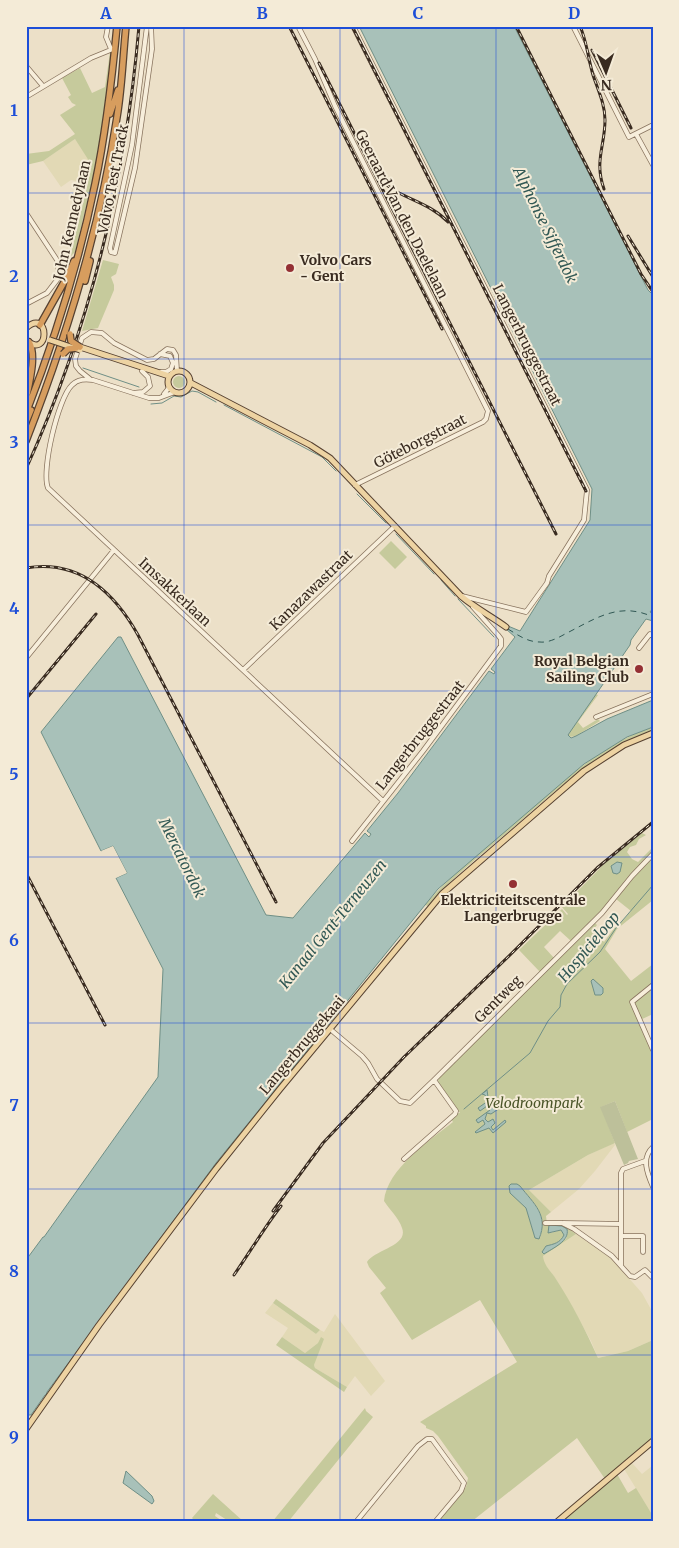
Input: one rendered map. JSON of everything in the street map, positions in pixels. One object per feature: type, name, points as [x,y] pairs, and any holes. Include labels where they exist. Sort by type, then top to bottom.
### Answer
[{"type":"highway","name":"John Kennedylaan","points":[[26,413],[49,350],[79,252],[95,184],[104,135],[117,26]]},
{"type":"highway","name":"John Kennedylaan","points":[[26,441],[48,385],[97,224],[117,116],[126,26]]},
{"type":"highway","name":"John Kennedylaan","points":[[26,422],[50,357],[80,259],[98,183],[109,118],[122,69]]},
{"type":"highway","points":[[40,325],[67,277],[74,259],[104,135]]},
{"type":"highway","points":[[79,348],[71,341],[70,334],[94,243],[97,224]]},
{"type":"highway","points":[[26,399],[31,373],[32,350],[27,341]]},
{"type":"highway","points":[[26,447],[63,354],[68,349],[79,348]]},
{"type":"main road","points":[[27,326],[40,325],[44,329],[44,337]]},
{"type":"main road","points":[[44,337],[154,372],[169,381],[175,392]]},
{"type":"main road","points":[[27,341],[35,344],[44,337]]},
{"type":"main road","points":[[79,348],[169,381]]},
{"type":"main road","name":"Langerbruggestraat","points":[[177,371],[186,372],[191,382],[317,449],[330,458],[470,604]]},
{"type":"main road","points":[[169,381],[177,371]]},
{"type":"main road","points":[[188,389],[191,382]]},
{"type":"main road","name":"Langerbruggestraat","points":[[175,392],[182,393],[194,388],[205,390]]},
{"type":"main road","points":[[470,604],[478,607],[506,627]]},
{"type":"main road","name":"Langerbruggekaai","points":[[26,1429],[156,1247],[248,1129],[442,894],[458,878],[584,771],[624,745],[653,733]]},
{"type":"main road","points":[[557,1522],[653,1441]]},
{"type":"street","points":[[26,97],[91,58],[112,49],[106,37],[108,26]]},
{"type":"street","name":"Volvo Test Track","points":[[149,26],[152,48],[135,168],[115,253],[111,252],[110,248],[133,138],[149,26]]},
{"type":"street","name":"Geeraard Van den Daelelaan","points":[[298,26],[315,59],[335,106],[488,410]]},
{"type":"street","name":"Langerbruggestraat","points":[[353,26],[587,490],[584,520],[549,576],[547,583],[526,612],[461,596]]},
{"type":"street","points":[[572,26],[629,137],[653,125]]},
{"type":"street","points":[[26,66],[43,86]]},
{"type":"street","points":[[636,134],[653,165]]},
{"type":"street","points":[[26,213],[59,265],[57,280],[47,293],[26,304]]},
{"type":"street","points":[[175,392],[149,398],[131,393],[93,380],[80,371],[75,362],[82,338],[92,332],[102,333],[114,342],[147,360],[154,359],[167,349],[175,352],[177,371]]},
{"type":"street","points":[[154,372],[166,372],[173,366],[170,356],[160,354]]},
{"type":"street","points":[[131,393],[143,392],[150,386],[148,377],[142,370]]},
{"type":"street","name":"Imsakkerlaan","points":[[93,380],[81,380],[68,389],[51,437],[45,480],[48,488],[383,802]]},
{"type":"street","points":[[163,396],[168,389],[169,381]]},
{"type":"street","name":"Göteborgstraat","points":[[355,485],[483,422],[486,419],[488,410]]},
{"type":"street","name":"Kanazawastraat","points":[[243,670],[395,526]]},
{"type":"street","points":[[26,658],[114,550]]},
{"type":"street","name":"Langerbruggestraat","points":[[352,841],[501,646],[501,639],[470,604]]},
{"type":"street","points":[[639,648],[650,634],[653,636]]},
{"type":"street","points":[[596,717],[653,694]]},
{"type":"street","name":"Gentweg","points":[[330,1029],[362,1056],[377,1079],[400,1102],[410,1103],[602,913],[632,876],[653,854]]},
{"type":"street","points":[[653,984],[633,1000],[632,1004],[653,1050]]},
{"type":"street","points":[[404,1159],[456,1111],[434,1080]]},
{"type":"street","points":[[653,1147],[648,1152],[645,1161],[653,1187]]},
{"type":"street","points":[[621,1266],[621,1173],[623,1169],[645,1161]]},
{"type":"street","points":[[545,1223],[621,1224]]},
{"type":"street","points":[[562,1223],[612,1256],[633,1278],[645,1270],[653,1278]]},
{"type":"street","points":[[621,1236],[643,1236],[643,1252]]},
{"type":"street","points":[[612,1256],[618,1255],[621,1252]]},
{"type":"street","points":[[356,1522],[418,1446],[427,1439],[432,1439],[464,1483],[461,1491],[436,1522]]},
{"type":"shaded area","points":[[75,139],[90,161],[88,183],[71,180],[61,187],[43,161]]},
{"type":"shaded area","points":[[614,1143],[615,1145],[579,1189],[551,1212],[529,1190],[588,1155]]},
{"type":"shaded area","points":[[576,1234],[611,1258],[642,1293],[653,1313],[653,1340],[628,1351],[598,1358],[591,1341],[556,1279],[543,1262],[543,1256]]},
{"type":"shaded area","points":[[273,1303],[316,1334],[320,1330],[324,1332],[335,1314],[385,1381],[371,1396],[355,1376],[347,1387],[315,1368],[318,1343],[305,1353],[282,1337],[288,1328],[265,1313]]},
{"type":"shaded area","points":[[632,1463],[642,1474],[652,1466],[653,1516],[624,1469]]},
{"type":"green space","points":[[110,52],[113,52],[106,112],[96,165],[75,252],[70,257],[91,164],[75,139],[43,161],[26,165],[26,154],[49,151],[75,134],[60,115],[76,105],[68,97],[71,95],[62,78],[80,68],[92,93],[105,87]]},
{"type":"green space","points":[[103,260],[119,264],[116,274],[111,277],[114,290],[98,328],[82,331]]},
{"type":"green space","points":[[177,376],[181,376],[185,382],[181,388],[177,388],[173,384],[173,380]]},
{"type":"green space","points":[[391,541],[407,557],[395,569],[379,553]]},
{"type":"green space","points":[[595,694],[598,695],[578,722],[583,728],[598,719],[600,721],[576,736],[569,737],[568,732]]},
{"type":"green space","points":[[653,727],[653,731],[613,749],[576,774],[467,867],[428,906],[425,905],[447,881],[583,766],[616,743]]},
{"type":"green space","points":[[642,833],[646,835],[639,839],[636,845],[630,847],[627,852],[632,859],[638,862],[653,847],[653,852],[625,882],[609,903],[571,941],[560,931],[544,947],[554,958],[540,972],[519,950],[562,909],[567,915],[562,907],[606,862]]},
{"type":"green space","name":"Velodroompark","points":[[653,856],[653,900],[617,929],[605,949],[631,981],[653,964],[653,1014],[640,1020],[653,1048],[653,1119],[627,1132],[615,1101],[601,1107],[615,1143],[588,1155],[529,1190],[551,1212],[546,1216],[547,1224],[563,1224],[576,1234],[543,1256],[546,1266],[562,1288],[598,1358],[628,1351],[653,1340],[653,1438],[605,1479],[577,1438],[471,1522],[438,1522],[466,1487],[468,1478],[438,1436],[420,1422],[517,1362],[480,1300],[412,1340],[380,1293],[386,1288],[367,1262],[376,1254],[396,1244],[403,1234],[399,1221],[384,1201],[387,1189],[401,1167],[421,1147],[453,1122],[451,1119],[457,1113],[460,1113],[438,1082],[439,1076],[594,922],[597,925],[593,930],[604,942],[615,927],[631,911],[616,899]],"holes":[[[520,1186],[535,1204],[541,1215],[542,1229],[540,1238],[535,1238],[526,1208],[521,1203]],[[549,1225],[568,1231],[566,1239],[542,1252],[546,1246],[559,1241],[564,1235],[561,1230],[550,1233]]]},
{"type":"green space","points":[[615,1101],[638,1159],[629,1161],[624,1165],[600,1107]]},
{"type":"green space","points":[[276,1299],[320,1330],[316,1334],[273,1303]]},
{"type":"green space","points":[[282,1337],[305,1353],[318,1343],[321,1337],[324,1339],[314,1365],[315,1368],[347,1387],[344,1392],[276,1345]]},
{"type":"green space","points":[[365,1408],[373,1417],[288,1522],[272,1522]]},
{"type":"green space","points":[[617,1474],[628,1493],[636,1488],[653,1516],[653,1522],[562,1522]]},
{"type":"green space","points":[[213,1494],[244,1522],[230,1522],[216,1513],[215,1516],[224,1522],[196,1522],[192,1518]]},
{"type":"water","points":[[359,26],[514,26],[648,290],[653,295],[653,608],[650,612],[653,614],[653,621],[646,619],[568,735],[571,738],[576,736],[607,719],[653,700],[653,727],[627,737],[584,764],[438,889],[216,1163],[46,1395],[31,1415],[26,1418],[26,1260],[158,1077],[163,969],[116,878],[127,873],[113,846],[101,851],[41,732],[118,637],[121,637],[266,915],[293,918],[365,833],[369,837],[371,834],[367,831],[398,793],[489,671],[494,674],[495,672],[491,669],[515,637],[506,629],[508,626],[520,631],[590,520],[592,489]]},
{"type":"water","points":[[617,862],[622,863],[620,872],[617,874],[613,873],[611,866]]},
{"type":"water","points":[[593,979],[603,988],[601,995],[595,995],[591,981]]},
{"type":"water","points":[[487,1090],[492,1108],[498,1104],[500,1108],[491,1114],[487,1113],[485,1119],[488,1122],[493,1119],[495,1123],[491,1127],[493,1130],[505,1120],[506,1122],[493,1133],[489,1128],[476,1133],[485,1124],[483,1120],[478,1123],[476,1120],[490,1110],[487,1106],[480,1111],[478,1108],[488,1101],[485,1095],[482,1094]]},
{"type":"water","points":[[511,1184],[520,1186],[535,1204],[542,1223],[539,1239],[535,1238],[526,1208],[510,1193],[509,1186]]},
{"type":"water","points":[[549,1225],[562,1226],[567,1229],[567,1233],[560,1244],[544,1254],[542,1252],[546,1246],[559,1241],[564,1235],[561,1230],[548,1233]]},
{"type":"water","points":[[126,1471],[152,1496],[154,1501],[152,1504],[123,1483]]},
{"type":"pier","points":[[113,846],[127,873],[116,878],[115,876],[123,872],[112,849],[103,853],[101,851]]},
{"type":"waterway","points":[[83,368],[139,387]]},
{"type":"waterway","points":[[151,404],[162,403],[174,396],[181,397],[192,391],[198,392],[216,402]]},
{"type":"waterway","points":[[224,405],[322,457],[336,471]]},
{"type":"waterway","points":[[357,494],[386,523]]},
{"type":"waterway","points":[[396,534],[434,574]]},
{"type":"waterway","points":[[441,580],[455,596]]},
{"type":"waterway","points":[[458,599],[494,637]]},
{"type":"waterway","name":"Hospicieloop","points":[[464,1109],[530,1053],[548,1021],[560,1007],[561,995],[567,984],[600,952],[616,928],[653,885]]},
{"type":"ferry route","points":[[508,629],[519,636],[535,642],[543,642],[556,639],[597,618],[618,611],[641,613],[653,617]]},
{"type":"railway","points":[[26,469],[68,363],[86,308],[101,252],[125,140],[139,26]]},
{"type":"railway","points":[[289,26],[442,329]]},
{"type":"railway","points":[[352,26],[586,491]]},
{"type":"railway","points":[[516,26],[641,274],[653,292]]},
{"type":"railway","points":[[580,26],[605,114],[605,129],[600,162],[601,179],[604,189]]},
{"type":"railway","points":[[592,50],[631,128]]},
{"type":"railway","points":[[319,63],[556,534]]},
{"type":"railway","points":[[381,180],[397,192],[432,209],[448,222]]},
{"type":"railway","points":[[628,236],[653,277]]},
{"type":"railway","points":[[26,568],[45,567],[62,569],[78,574],[93,582],[118,605],[138,635],[276,902]]},
{"type":"railway","points":[[26,699],[96,614]]},
{"type":"railway","points":[[273,1211],[323,1143],[404,1057],[597,868],[653,822]]},
{"type":"railway","points":[[26,873],[105,1025]]},
{"type":"railway","points":[[234,1275],[281,1206]]},
{"type":"place","name":"Volvo Cars - Gent","points":[[290,268]]},
{"type":"place","name":"Royal Belgian Sailing Club","points":[[639,669]]},
{"type":"place","name":"Elektriciteitscentrale Langerbrugge","points":[[513,884]]},
{"type":"water label","name":"Alphonse Sifferdok","points":[[545,225]]},
{"type":"water label","name":"Mercatordok","points":[[182,858]]},
{"type":"water label","name":"Kanaal Gent-Terneuzen","points":[[333,924]]}]
